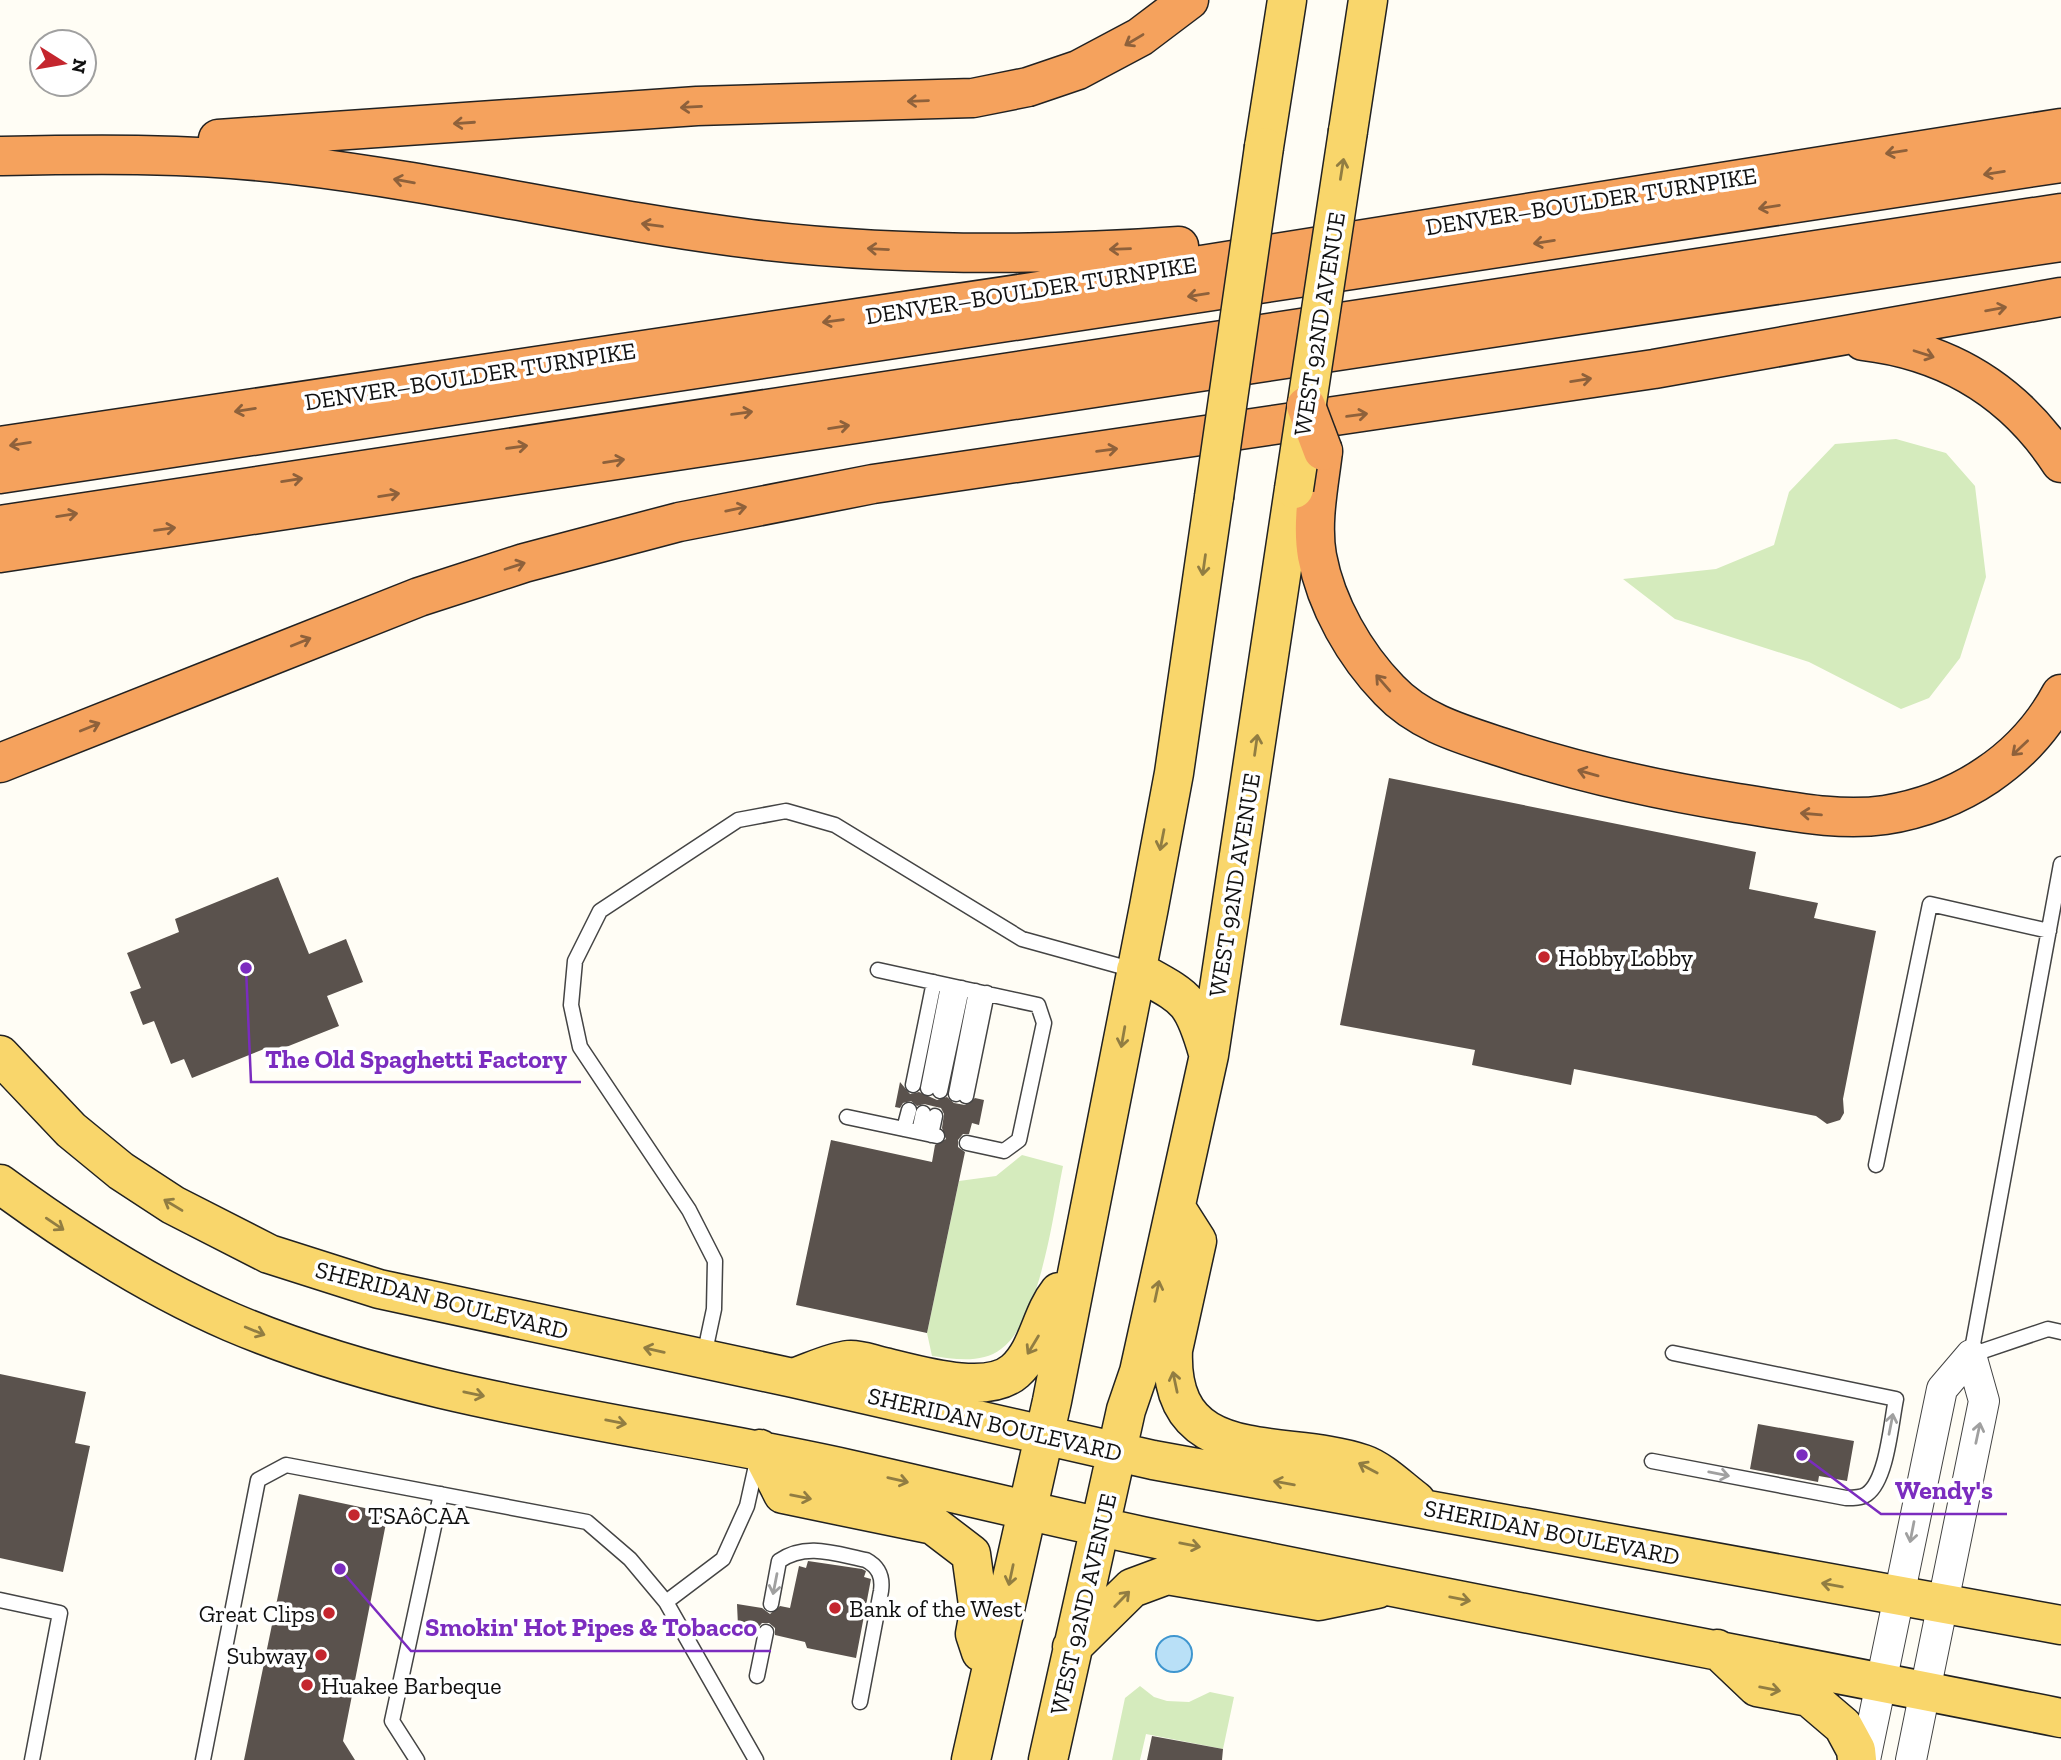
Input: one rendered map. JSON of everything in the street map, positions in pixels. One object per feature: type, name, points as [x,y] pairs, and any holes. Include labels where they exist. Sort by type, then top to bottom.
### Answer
[{"type":"highway","points":[[1,156],[697,106],[973,98],[1028,87],[1088,65],[1140,37],[1189,0]]},
{"type":"highway","name":"DENVER–BOULDER TURNPIKE","points":[[0,446],[1032,292],[2061,128]]},
{"type":"highway","points":[[1,156],[132,153],[258,161],[373,176],[649,225],[753,239],[885,250],[946,252],[1153,248],[1457,223]]},
{"type":"highway","points":[[0,474],[2061,163]]},
{"type":"highway","points":[[0,525],[2061,213]]},
{"type":"highway","points":[[0,553],[2061,242]]},
{"type":"highway","points":[[9,763],[419,597],[524,563],[679,522],[909,478],[1432,404],[1833,340],[2061,297]]},
{"type":"highway","points":[[1833,340],[1905,348],[1972,373],[2020,410],[2061,463]]},
{"type":"highway","points":[[1306,406],[1323,451],[1316,514],[1317,556],[1333,608],[1374,674],[1407,707],[1434,723],[1522,754],[1614,780],[1691,796],[1809,814],[1883,815],[1945,799],[1967,789],[2027,743],[2049,716],[2061,694]]},
{"type":"main road","points":[[971,1760],[1044,1436],[1079,1266],[1174,773],[1287,0]]},
{"type":"main road","name":"WEST 92ND AVENUE","points":[[1048,1760],[1099,1526],[1139,1372],[1209,1055],[1368,0]]},
{"type":"main road","points":[[1136,971],[1175,993],[1196,1012],[1209,1055]]},
{"type":"main road","name":"SHERIDAN BOULEVARD","points":[[0,1055],[71,1130],[121,1171],[173,1205],[270,1254],[379,1289],[703,1361],[793,1378],[1117,1452],[2061,1625]]},
{"type":"main road","points":[[0,1184],[52,1222],[124,1267],[181,1298],[282,1342],[454,1390],[760,1449],[1099,1526],[2061,1718]]},
{"type":"main road","points":[[1175,1208],[1197,1241],[1173,1350],[1172,1368],[1178,1399],[1192,1421],[1224,1439],[1365,1464],[1423,1507]]},
{"type":"main road","points":[[793,1378],[850,1359],[939,1380],[970,1383],[1014,1372],[1034,1346],[1051,1302],[1079,1266]]},
{"type":"main road","points":[[760,1449],[783,1494],[933,1525],[971,1554],[979,1612],[975,1634],[989,1680]]},
{"type":"main road","points":[[1072,1647],[1132,1588],[1167,1575],[1319,1601],[1393,1586]]},
{"type":"main road","points":[[1717,1649],[1757,1687],[1809,1697],[1843,1726],[1856,1750],[1857,1760]]},
{"type":"street","points":[[1865,1760],[1942,1390],[1971,1355]]},
{"type":"street","points":[[1911,1760],[1984,1401],[1971,1355]]},
{"type":"lane","points":[[703,1361],[713,1309],[715,1261],[689,1210],[580,1047],[571,1005],[575,961],[600,911],[738,820],[786,811],[835,825],[1022,939],[1136,971]]},
{"type":"lane","points":[[2061,864],[1971,1355],[2048,1329],[2061,1332]]},
{"type":"lane","points":[[1876,1165],[1930,904],[2049,931]]},
{"type":"lane","points":[[878,970],[1038,1005],[1044,1023],[1019,1140],[1004,1151],[967,1143]]},
{"type":"lane","points":[[914,1085],[962,988]]},
{"type":"lane","points":[[934,1089],[962,988]]},
{"type":"lane","points":[[961,1095],[962,988]]},
{"type":"lane","points":[[847,1117],[929,1135],[922,1113],[904,1129]]},
{"type":"lane","points":[[1652,1461],[1846,1498],[1865,1497],[1875,1487],[1882,1469],[1896,1399],[1673,1353]]},
{"type":"lane","points":[[666,1602],[723,1559],[747,1506],[760,1449]]},
{"type":"lane","points":[[203,1760],[258,1480],[286,1465],[587,1522],[629,1559],[666,1602],[756,1760]]},
{"type":"lane","points":[[418,1760],[392,1721],[441,1494]]},
{"type":"lane","points":[[771,1604],[779,1561],[800,1550],[866,1560],[874,1564],[881,1574],[881,1591],[860,1702]]},
{"type":"lane","points":[[0,1600],[61,1613],[32,1760]]},
{"type":"lane","points":[[757,1676],[765,1632]]},
{"type":"green space","points":[[1896,439],[1946,453],[1975,486],[1986,577],[1960,658],[1929,698],[1901,709],[1809,662],[1675,619],[1623,579],[1716,569],[1774,545],[1789,492],[1835,444]]},
{"type":"green space","points":[[1022,1155],[1063,1166],[1050,1237],[1036,1291],[1026,1314],[1015,1334],[993,1354],[977,1359],[932,1356],[927,1333],[959,1181],[996,1176]]},
{"type":"green space","points":[[1140,1686],[1154,1697],[1167,1701],[1189,1702],[1210,1692],[1234,1697],[1223,1749],[1146,1734],[1140,1760],[1112,1760],[1125,1698]]},
{"type":"water","points":[[1174,1636],[1187,1641],[1192,1654],[1187,1667],[1174,1672],[1161,1667],[1156,1654],[1161,1641]]},
{"type":"building","name":"Hobby Lobby","points":[[1389,778],[1756,852],[1749,889],[1818,903],[1814,918],[1876,931],[1843,1099],[1844,1113],[1840,1120],[1827,1124],[1816,1116],[1574,1069],[1571,1085],[1472,1065],[1475,1050],[1340,1025]]},
{"type":"building","points":[[278,877],[309,954],[346,939],[363,982],[327,996],[339,1026],[266,1055],[264,1049],[192,1078],[184,1059],[171,1064],[154,1021],[143,1025],[130,992],[141,988],[127,953],[179,932],[175,919]]},
{"type":"building","points":[[900,1082],[910,1094],[919,1092],[937,1100],[947,1097],[954,1103],[965,1105],[975,1098],[984,1100],[979,1125],[972,1123],[969,1134],[963,1134],[958,1140],[958,1147],[965,1152],[927,1333],[796,1305],[831,1140],[932,1162],[935,1145],[946,1139],[942,1128],[944,1114],[941,1108],[924,1104],[917,1106],[911,1101],[903,1103],[900,1108],[895,1107]]},
{"type":"building","points":[[0,1374],[86,1392],[75,1443],[90,1446],[63,1572],[0,1558]]},
{"type":"building","points":[[1758,1424],[1854,1441],[1847,1481],[1819,1476],[1818,1482],[1750,1469]]},
{"type":"building","points":[[299,1494],[388,1513],[343,1741],[355,1760],[244,1760]]},
{"type":"building","points":[[808,1561],[862,1569],[866,1571],[864,1577],[871,1579],[856,1658],[807,1648],[805,1642],[775,1635],[775,1628],[769,1623],[762,1623],[756,1630],[738,1626],[737,1604],[762,1608],[770,1614],[780,1606],[790,1608],[799,1566],[806,1568]]},
{"type":"building","points":[[1152,1736],[1223,1749],[1222,1760],[1147,1760]]},
{"type":"place","name":"Hobby Lobby","points":[[1544,957]]},
{"type":"place","name":"The Old Spaghetti Factory","points":[[246,968]]},
{"type":"place","name":"Wendy's","points":[[1802,1455]]},
{"type":"place","name":"TSAôCAA","points":[[354,1515]]},
{"type":"place","name":"Smokin' Hot Pipes & Tobacco","points":[[340,1569]]},
{"type":"place","name":"Bank of the West","points":[[835,1608]]},
{"type":"place","name":"Great Clips","points":[[329,1613]]},
{"type":"place","name":"Subway","points":[[321,1655]]},
{"type":"place","name":"Huakee Barbeque","points":[[307,1685]]}]
